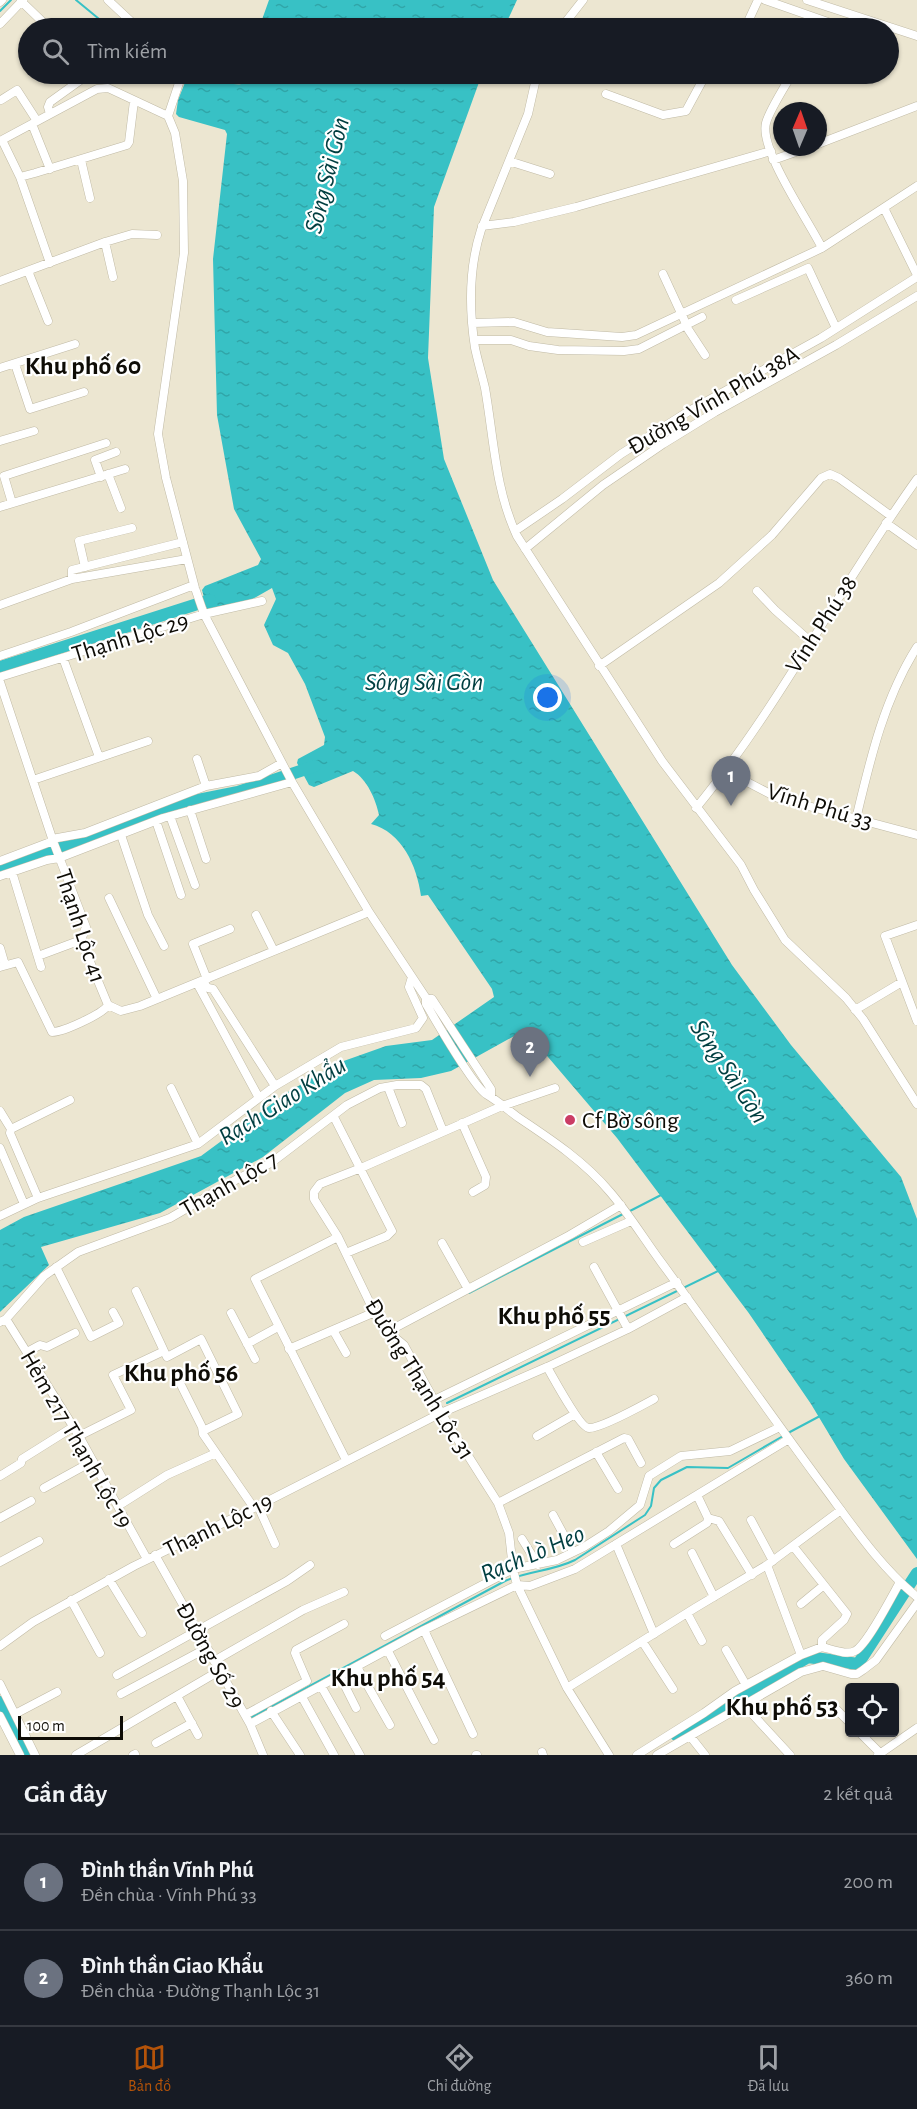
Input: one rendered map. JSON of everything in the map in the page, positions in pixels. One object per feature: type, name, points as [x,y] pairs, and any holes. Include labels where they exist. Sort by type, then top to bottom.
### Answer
[{"type":"street","points":[[108,0],[127,18]]},
{"type":"street","points":[[569,18],[583,0]]},
{"type":"street","points":[[750,18],[758,0]]},
{"type":"street","points":[[765,0],[816,18]]},
{"type":"street","points":[[807,0],[859,18]]},
{"type":"street","points":[[0,24],[22,1],[39,18]]},
{"type":"street","points":[[900,32],[917,36]]},
{"type":"street","points":[[50,114],[48,107],[50,102],[75,84]]},
{"type":"street","points":[[168,116],[179,84]]},
{"type":"street","points":[[535,84],[528,114],[482,226],[472,267],[474,340],[485,388],[496,474],[507,514],[525,549],[599,666],[662,761],[741,865],[785,940],[863,1019],[917,1104]]},
{"type":"street","points":[[606,94],[663,115],[686,111],[701,84]]},
{"type":"street","points":[[787,84],[766,124],[771,151],[773,160],[822,248]]},
{"type":"street","points":[[50,263],[20,177],[1,140],[97,89],[108,88],[168,116],[176,133],[183,182],[184,253],[158,434],[166,478],[204,614],[292,782],[369,912],[426,999],[432,999],[444,1026],[472,1070],[491,1089],[491,1096],[588,1169],[622,1207],[877,1557],[916,1598],[876,1660],[857,1674],[823,1666],[801,1672],[657,1755]]},
{"type":"street","points":[[1,100],[17,90],[35,122],[50,169]]},
{"type":"street","points":[[20,177],[129,144],[134,101]]},
{"type":"street","points":[[827,141],[917,106]]},
{"type":"street","points":[[482,226],[514,222],[576,207],[771,151]]},
{"type":"street","points":[[773,160],[784,156]]},
{"type":"street","points":[[81,160],[90,198]]},
{"type":"street","points":[[509,161],[550,174]]},
{"type":"street","points":[[474,340],[511,340],[529,346],[558,350],[624,351],[639,349],[684,321],[822,248],[917,186]]},
{"type":"street","points":[[884,208],[917,276]]},
{"type":"street","points":[[0,281],[105,242],[132,234],[157,234]]},
{"type":"street","points":[[105,242],[113,277]]},
{"type":"street","points":[[736,300],[808,268],[836,328]]},
{"type":"street","points":[[28,271],[48,321]]},
{"type":"street","points":[[663,274],[684,321],[705,355]]},
{"type":"street","name":"Đường Vĩnh Phú 38A","points":[[515,531],[640,442],[689,411],[836,328],[917,276]]},
{"type":"street","points":[[525,549],[603,484],[663,444],[917,296]]},
{"type":"street","points":[[473,323],[514,321],[547,332],[622,337],[702,317]]},
{"type":"street","points":[[0,368],[75,344]]},
{"type":"street","points":[[15,364],[30,409],[84,392]]},
{"type":"street","points":[[0,441],[34,431]]},
{"type":"street","points":[[12,503],[4,476],[106,443]]},
{"type":"street","points":[[116,452],[95,459],[121,508]]},
{"type":"street","points":[[0,507],[125,469]]},
{"type":"street","points":[[599,666],[719,583],[772,535],[821,478],[830,474],[839,478],[917,545]]},
{"type":"street","name":"Vĩnh Phú 38","points":[[696,808],[726,771],[917,479]]},
{"type":"street","points":[[85,567],[79,541],[132,528]]},
{"type":"street","points":[[72,579],[72,570],[183,542]]},
{"type":"street","points":[[0,605],[72,579],[188,559]]},
{"type":"street","points":[[0,656],[195,587]]},
{"type":"street","points":[[757,591],[810,641]]},
{"type":"street","name":"Thạnh Lộc 29","points":[[0,677],[204,614],[262,601]]},
{"type":"street","points":[[856,819],[875,741],[908,661],[917,647]]},
{"type":"street","points":[[63,658],[99,757]]},
{"type":"street","name":"Thạnh Lộc 41","points":[[0,682],[53,840],[86,927],[81,940],[108,1005],[121,1011],[157,999],[369,912]]},
{"type":"street","points":[[33,780],[148,741]]},
{"type":"street","points":[[197,759],[206,786]]},
{"type":"street","points":[[0,861],[53,840],[85,833],[206,786],[259,776],[283,764]]},
{"type":"street","name":"Vĩnh Phú 33","points":[[726,771],[778,798],[917,835]]},
{"type":"street","points":[[0,876],[170,816],[292,782]]},
{"type":"street","points":[[190,810],[206,859]]},
{"type":"street","points":[[170,816],[195,885]]},
{"type":"street","points":[[156,821],[181,895]]},
{"type":"street","points":[[121,835],[148,915],[164,946]]},
{"type":"street","points":[[12,872],[41,967]]},
{"type":"street","points":[[109,898],[157,999]]},
{"type":"street","points":[[256,915],[274,951]]},
{"type":"street","points":[[917,925],[885,936],[915,1009],[917,1021]]},
{"type":"street","points":[[230,929],[193,944],[202,981],[259,1098]]},
{"type":"street","points":[[38,956],[81,940]]},
{"type":"street","points":[[0,948],[3,966],[18,962],[52,1032],[102,1011],[108,1005]]},
{"type":"street","points":[[0,1216],[38,1198],[198,1143],[275,1086],[341,1047],[416,1028],[423,1018],[409,987],[412,977]]},
{"type":"street","points":[[202,981],[207,988],[213,989],[275,1086]]},
{"type":"street","points":[[855,1010],[902,982]]},
{"type":"street","name":"Thạnh Lộc 7","points":[[3,1321],[44,1276],[78,1252],[170,1218],[239,1178],[271,1163],[347,1105],[380,1088],[421,1085],[426,1089],[443,1131]]},
{"type":"street","points":[[388,1087],[402,1123]]},
{"type":"street","points":[[171,1088],[198,1143]]},
{"type":"street","name":"Đường Thạnh Lộc 31","points":[[555,1088],[502,1106],[320,1184],[314,1192],[314,1199],[338,1237],[381,1326],[404,1345],[441,1413],[498,1503],[509,1533],[513,1571],[517,1583],[567,1688],[609,1755]]},
{"type":"street","points":[[11,1129],[70,1100]]},
{"type":"street","points":[[0,1111],[11,1129],[10,1132],[38,1198]]},
{"type":"street","points":[[334,1116],[392,1231],[387,1236],[346,1253]]},
{"type":"street","points":[[462,1123],[487,1181],[485,1185],[473,1192]]},
{"type":"street","points":[[0,1148],[24,1204]]},
{"type":"street","points":[[387,1332],[622,1207]]},
{"type":"street","points":[[583,1242],[630,1219]]},
{"type":"street","points":[[338,1237],[255,1279],[346,1460]]},
{"type":"street","points":[[442,1243],[468,1289]]},
{"type":"street","points":[[57,1267],[91,1337],[119,1323],[113,1312]]},
{"type":"street","points":[[594,1267],[626,1325]]},
{"type":"street","points":[[434,1400],[678,1284]]},
{"type":"street","points":[[136,1292],[166,1357],[201,1340],[238,1414],[203,1431]]},
{"type":"street","name":"Thạnh Lộc 19","points":[[0,1646],[71,1600],[147,1559],[256,1507],[441,1413],[547,1367],[686,1295]]},
{"type":"street","points":[[231,1312],[255,1359]]},
{"type":"street","points":[[289,1349],[375,1312]]},
{"type":"street","name":"Hẻm 217 Thạnh Lộc 19","points":[[3,1321],[29,1351],[147,1559]]},
{"type":"street","points":[[247,1344],[278,1327]]},
{"type":"street","points":[[333,1330],[346,1353]]},
{"type":"street","points":[[29,1351],[38,1346],[46,1347],[75,1333]]},
{"type":"street","points":[[79,1436],[131,1410],[113,1375],[164,1351]]},
{"type":"street","points":[[547,1367],[584,1426],[589,1428],[601,1425],[654,1400]]},
{"type":"street","points":[[175,1373],[203,1431],[216,1453],[256,1507],[276,1544]]},
{"type":"street","points":[[537,1437],[576,1414]]},
{"type":"street","points":[[0,1476],[21,1463],[22,1459],[73,1427]]},
{"type":"street","points":[[385,1636],[513,1571],[557,1560],[609,1531],[640,1505],[645,1484],[652,1474],[681,1456],[730,1451],[782,1429]]},
{"type":"street","points":[[498,1503],[624,1438],[628,1439],[641,1463]]},
{"type":"street","points":[[250,1724],[424,1630],[517,1583],[530,1586],[575,1569],[789,1439]]},
{"type":"street","points":[[596,1452],[618,1489]]},
{"type":"street","points":[[118,1506],[167,1475],[216,1453]]},
{"type":"street","points":[[44,1488],[93,1461]]},
{"type":"street","points":[[674,1544],[707,1523],[708,1518],[697,1495]]},
{"type":"street","points":[[0,1518],[32,1501]]},
{"type":"street","points":[[567,1688],[752,1575],[842,1510]]},
{"type":"street","points":[[554,1515],[573,1552]]},
{"type":"street","points":[[708,1518],[719,1521],[752,1575]]},
{"type":"street","points":[[751,1520],[770,1563],[801,1655]]},
{"type":"street","points":[[522,1539],[538,1565]]},
{"type":"street","points":[[0,1562],[39,1541]]},
{"type":"street","points":[[616,1544],[632,1577],[654,1634]]},
{"type":"street","points":[[793,1546],[847,1614],[844,1620],[822,1640],[822,1647]]},
{"type":"street","points":[[692,1553],[714,1597]]},
{"type":"street","name":"Đường Số 29","points":[[155,1556],[250,1724],[263,1755]]},
{"type":"street","points":[[117,1675],[310,1566]]},
{"type":"street","points":[[110,1579],[142,1634]]},
{"type":"street","points":[[637,1755],[746,1685],[801,1655],[822,1647],[850,1653],[857,1650],[902,1584]]},
{"type":"street","points":[[801,1604],[824,1585]]},
{"type":"street","points":[[214,1661],[303,1610],[344,1592]]},
{"type":"street","points":[[71,1600],[100,1653]]},
{"type":"street","points":[[687,1613],[702,1641]]},
{"type":"street","points":[[245,1715],[307,1681],[295,1653],[296,1650],[344,1624]]},
{"type":"street","points":[[424,1630],[473,1734]]},
{"type":"street","points":[[642,1641],[673,1689]]},
{"type":"street","points":[[121,1694],[207,1648]]},
{"type":"street","points":[[726,1650],[746,1685]]},
{"type":"street","points":[[388,1651],[435,1740]]},
{"type":"street","points":[[357,1667],[390,1725]]},
{"type":"street","points":[[76,1755],[219,1671]]},
{"type":"street","points":[[340,1676],[356,1707]]},
{"type":"street","points":[[0,1684],[35,1755]]},
{"type":"street","points":[[321,1686],[360,1755]]},
{"type":"street","points":[[15,1713],[57,1692]]},
{"type":"street","points":[[177,1696],[198,1735]]},
{"type":"street","points":[[302,1697],[334,1755]]},
{"type":"street","points":[[744,1705],[790,1755]]},
{"type":"street","points":[[834,1707],[845,1719]]},
{"type":"street","points":[[271,1712],[300,1755]]},
{"type":"street","points":[[0,1716],[19,1754]]},
{"type":"street","points":[[156,1743],[192,1723]]},
{"type":"street","points":[[864,1737],[879,1754],[917,1728]]},
{"type":"street","points":[[690,1736],[705,1755]]},
{"type":"water","points":[[269,0],[517,0],[509,18],[263,18]]},
{"type":"water","name":"Sông Sài Gòn","points":[[184,84],[478,84],[434,207],[428,358],[444,459],[493,580],[732,965],[791,1045],[901,1177],[917,1219],[917,1559],[844,1459],[811,1404],[748,1312],[617,1138],[525,1030],[451,1071],[421,1078],[374,1080],[345,1093],[263,1157],[160,1213],[41,1247],[49,1265],[0,1312],[0,1230],[24,1217],[201,1156],[288,1092],[338,1063],[386,1046],[432,1040],[494,997],[492,989],[428,895],[421,896],[412,862],[399,842],[382,828],[371,824],[379,815],[376,803],[363,779],[353,771],[314,787],[309,785],[297,763],[298,759],[324,745],[325,737],[305,684],[288,653],[273,645],[264,625],[276,599],[272,588],[249,601],[212,611],[207,609],[202,590],[205,586],[258,565],[261,559],[234,509],[217,415],[213,259],[227,134],[225,130],[179,117],[176,114],[178,100]]},
{"type":"waterway","points":[[0,11],[11,0]]},
{"type":"waterway","points":[[76,0],[98,18]]},
{"type":"waterway","points":[[0,667],[210,600]]},
{"type":"waterway","points":[[0,869],[121,825],[198,800],[238,792],[315,766]]},
{"type":"waterway","points":[[628,1212],[663,1194]]},
{"type":"waterway","points":[[469,1293],[623,1214]]},
{"type":"waterway","points":[[447,1403],[720,1270]]},
{"type":"waterway","name":"Rạch Lò Heo","points":[[788,1433],[820,1416]]},
{"type":"waterway","name":"Rạch Lò Heo","points":[[250,1718],[505,1581],[558,1567],[575,1560],[645,1515],[651,1506],[654,1488],[661,1480],[687,1467],[728,1468],[783,1436]]},
{"type":"waterway","points":[[676,1735],[808,1657],[858,1664],[917,1573]]},
{"type":"waterway","points":[[0,1702],[27,1755]]},
{"type":"place","name":"Đình thần Vĩnh Phú","points":[[731,806]]},
{"type":"place","name":"Đình thần Giao Khẩu","points":[[530,1077]]},
{"type":"place","name":"Cf Bờ sông","points":[[570,1120]]},
{"type":"district","name":"Khu phố 60","points":[[83,365]]},
{"type":"district","name":"Khu phố 55","points":[[554,1315]]},
{"type":"district","name":"Khu phố 56","points":[[181,1372]]},
{"type":"district","name":"Khu phố 54","points":[[388,1677]]},
{"type":"district","name":"Khu phố 53","points":[[782,1706]]},
{"type":"water label","name":"Rạch Giao Khẩu","points":[[282,1100]]}]
